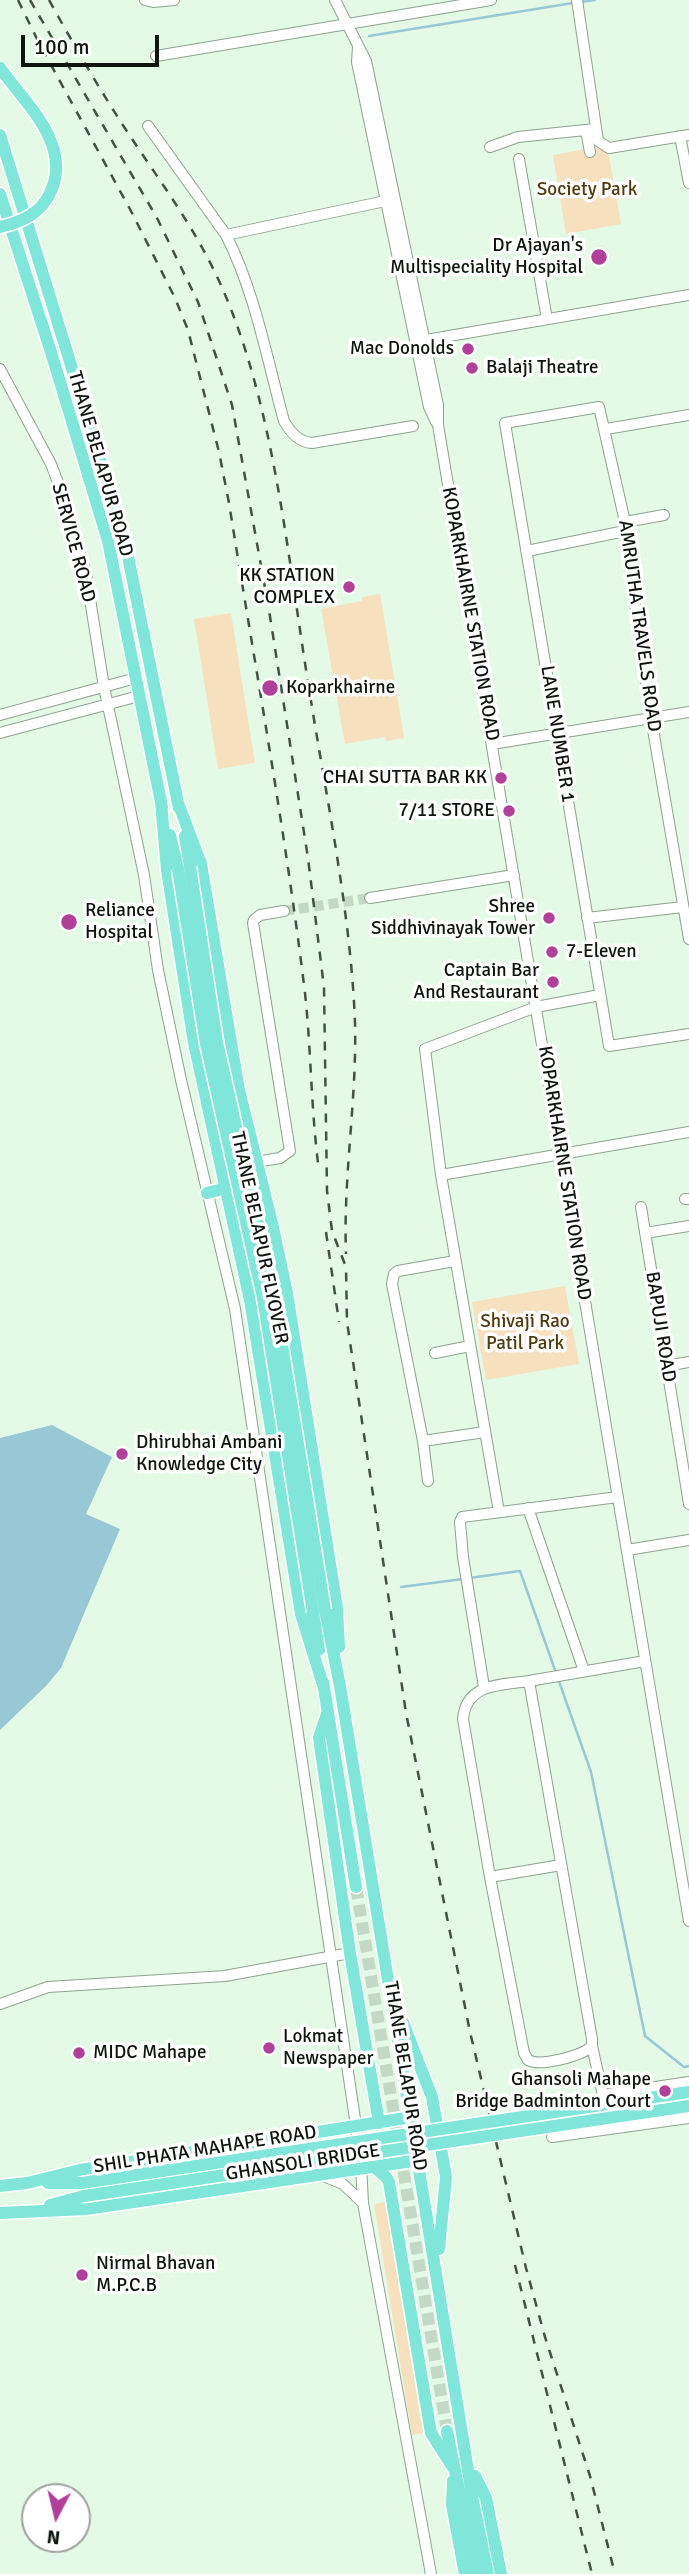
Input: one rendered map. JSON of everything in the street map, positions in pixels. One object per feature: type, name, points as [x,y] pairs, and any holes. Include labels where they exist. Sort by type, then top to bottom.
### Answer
[{"type":"main road","points":[[0,68],[47,131],[54,147],[56,171],[55,182],[43,205],[20,222],[0,227]]},
{"type":"main road","name":"THANE BELAPUR ROAD","points":[[0,135],[124,537],[177,800]]},
{"type":"main road","name":"THANE BELAPUR ROAD","points":[[0,194],[108,541],[161,803]]},
{"type":"main road","points":[[177,800],[184,868]]},
{"type":"main road","points":[[177,800],[201,864],[228,1037],[287,1293],[337,1608],[340,1686]]},
{"type":"main road","points":[[161,803],[184,868]]},
{"type":"main road","points":[[161,803],[167,870],[194,1043],[250,1300],[301,1614],[324,1688]]},
{"type":"main road","name":"THANE BELAPUR FLYOVER","points":[[184,868],[217,1042],[274,1296],[319,1611]]},
{"type":"main road","points":[[207,1193],[261,1179]]},
{"type":"main road","points":[[319,1611],[340,1686]]},
{"type":"main road","points":[[319,1611],[324,1688]]},
{"type":"main road","name":"THANE BELAPUR ROAD","points":[[340,1686],[470,2466]]},
{"type":"main road","name":"THANE BELAPUR ROAD","points":[[324,1688],[328,1711],[319,1738],[350,1953],[379,2123]]},
{"type":"main road","points":[[328,1711],[356,1887]]},
{"type":"main road","points":[[391,1992],[432,2097],[446,2177],[437,2268]]},
{"type":"main road","name":"GHANSOLI BRIDGE","points":[[83,2189],[689,2092]]},
{"type":"main road","name":"GHANSOLI BRIDGE","points":[[83,2189],[689,2106]]},
{"type":"main road","name":"SHIL PHATA MAHAPE ROAD","points":[[0,2186],[27,2183],[79,2170],[412,2117]]},
{"type":"main road","name":"SHIL PHATA MAHAPE ROAD","points":[[0,2213],[86,2209],[419,2160]]},
{"type":"main road","name":"THANE BELAPUR ROAD","points":[[368,2168],[386,2177],[388,2182],[431,2433],[454,2469]]},
{"type":"main road","points":[[27,2183],[83,2189]]},
{"type":"main road","name":"SHIL PHATA MAHAPE ROAD","points":[[29,2210],[83,2189]]},
{"type":"main road","points":[[447,2431],[454,2469],[468,2502],[488,2574]]},
{"type":"main road","points":[[470,2466],[468,2502],[477,2574]]},
{"type":"main road","points":[[470,2466],[486,2498],[501,2574]]},
{"type":"main road","points":[[454,2469],[452,2505],[465,2574]]},
{"type":"street","points":[[145,0],[174,0]]},
{"type":"street","name":"KOPARKHAIRNE STATION ROAD","points":[[335,0],[366,61],[390,200],[420,341],[438,405],[438,425],[689,1922]]},
{"type":"street","points":[[156,56],[491,0]]},
{"type":"street","points":[[577,0],[591,130],[590,152]]},
{"type":"street","points":[[148,126],[226,236],[245,283],[284,421],[299,439],[312,443],[413,426]]},
{"type":"street","points":[[591,130],[597,141],[609,148],[685,135],[689,183]]},
{"type":"street","points":[[490,147],[518,137],[591,130]]},
{"type":"street","points":[[519,159],[547,319]]},
{"type":"street","points":[[226,236],[390,200]]},
{"type":"street","points":[[420,341],[689,295]]},
{"type":"street","name":"SERVICE ROAD","points":[[0,369],[51,464],[65,501],[86,574],[104,687],[144,875],[158,970],[235,1309],[357,2127],[368,2168],[363,2203],[431,2574]]},
{"type":"street","name":"LANE NUMBER 1","points":[[606,429],[599,407],[505,422],[609,1046],[689,1034]]},
{"type":"street","points":[[606,429],[689,415]]},
{"type":"street","name":"AMRUTHA TRAVELS ROAD","points":[[606,429],[625,527],[651,718],[689,938]]},
{"type":"street","points":[[527,551],[664,515]]},
{"type":"street","points":[[0,715],[136,678]]},
{"type":"street","points":[[0,733],[139,696]]},
{"type":"street","points":[[492,744],[689,712]]},
{"type":"street","points":[[370,898],[514,875]]},
{"type":"street","points":[[587,918],[683,907]]},
{"type":"street","points":[[203,1175],[280,1158],[290,1151],[253,923],[260,915],[284,911]]},
{"type":"street","points":[[499,1511],[440,1175],[425,1049],[536,1007],[600,995]]},
{"type":"street","points":[[440,1175],[689,1132]]},
{"type":"street","name":"BAPUJI ROAD","points":[[640,1207],[689,1504]]},
{"type":"street","points":[[645,1233],[689,1226]]},
{"type":"street","points":[[428,1481],[392,1278],[398,1271],[455,1261]]},
{"type":"street","points":[[435,1353],[470,1346]]},
{"type":"street","points":[[666,1366],[689,1362]]},
{"type":"street","points":[[423,1441],[485,1432]]},
{"type":"street","points":[[484,1687],[463,1557],[460,1522],[462,1517],[618,1497]]},
{"type":"street","points":[[528,1508],[584,1671]]},
{"type":"street","points":[[627,1550],[689,1540]]},
{"type":"street","points":[[592,2046],[581,2054],[538,2063],[528,2060],[524,2053],[490,1877],[463,1719],[464,1709],[471,1698],[484,1687],[645,1661]]},
{"type":"street","points":[[534,1680],[561,1865],[592,2046],[611,2129]]},
{"type":"street","points":[[490,1877],[561,1865]]},
{"type":"street","points":[[0,2004],[48,1987],[225,1976],[350,1953]]},
{"type":"street","points":[[602,2095],[689,2082]]},
{"type":"street","points":[[552,2137],[689,2118]]},
{"type":"street","points":[[321,2175],[343,2184],[363,2203]]},
{"type":"green space","name":"Society Park","points":[[607,145],[621,224],[566,234],[553,155]]},
{"type":"green space","points":[[380,594],[404,738],[386,741],[385,737],[345,744],[321,609],[362,601],[362,597]]},
{"type":"green space","points":[[231,613],[255,763],[218,769],[194,619]]},
{"type":"green space","name":"Shivaji Rao Patil Park","points":[[565,1286],[579,1364],[486,1380],[472,1302]]},
{"type":"green space","points":[[385,2202],[423,2433],[412,2435],[374,2204]]},
{"type":"water","points":[[52,1425],[112,1457],[86,1514],[120,1529],[61,1668],[0,1730],[0,1438]]},
{"type":"waterway","points":[[580,2],[595,0]]},
{"type":"waterway","points":[[369,36],[573,3]]},
{"type":"waterway","points":[[469,1578],[520,1571],[591,1772],[645,2036],[684,2067],[689,2066]]},
{"type":"waterway","points":[[401,1587],[463,1579]]},
{"type":"tunnel","points":[[284,911],[370,898]]},
{"type":"tunnel","points":[[356,1887],[447,2431]]},
{"type":"railway","points":[[18,0],[131,211],[188,330],[229,503],[279,809],[305,993],[318,1163]]},
{"type":"railway","points":[[30,0],[157,218],[198,302],[232,405],[269,610],[308,858],[324,987],[327,1191],[332,1231],[346,1267],[347,1322],[406,1713],[470,2032],[526,2268],[545,2337],[590,2476],[615,2574]]},
{"type":"railway","points":[[49,0],[109,103],[211,263],[238,329],[266,428],[336,852],[353,981],[355,1052],[346,1196],[346,1254]]},
{"type":"railway","points":[[326,1232],[339,1322]]},
{"type":"railway","points":[[515,2265],[592,2574]]},
{"type":"place","name":"Dr Ajayan's Multispeciality Hospital","points":[[599,257]]},
{"type":"place","name":"Mac Donolds","points":[[468,349]]},
{"type":"place","name":"Balaji Theatre","points":[[472,368]]},
{"type":"place","name":"KK STATION COMPLEX","points":[[349,587]]},
{"type":"place","name":"Koparkhairne","points":[[270,688]]},
{"type":"place","name":"CHAI SUTTA BAR KK","points":[[501,778]]},
{"type":"place","name":"7/11 STORE","points":[[509,811]]},
{"type":"place","name":"Shree Siddhivinayak Tower","points":[[549,918]]},
{"type":"place","name":"Reliance Hospital","points":[[69,922]]},
{"type":"place","name":"7-Eleven","points":[[552,952]]},
{"type":"place","name":"Captain Bar And Restaurant","points":[[553,982]]},
{"type":"place","name":"Dhirubhai Ambani Knowledge City","points":[[122,1454]]},
{"type":"place","name":"Lokmat Newspaper","points":[[269,2048]]},
{"type":"place","name":"MIDC Mahape","points":[[79,2053]]},
{"type":"place","name":"Ghansoli Mahape Bridge Badminton Court","points":[[665,2091]]},
{"type":"place","name":"Nirmal Bhavan M.P.C.B","points":[[82,2275]]}]
